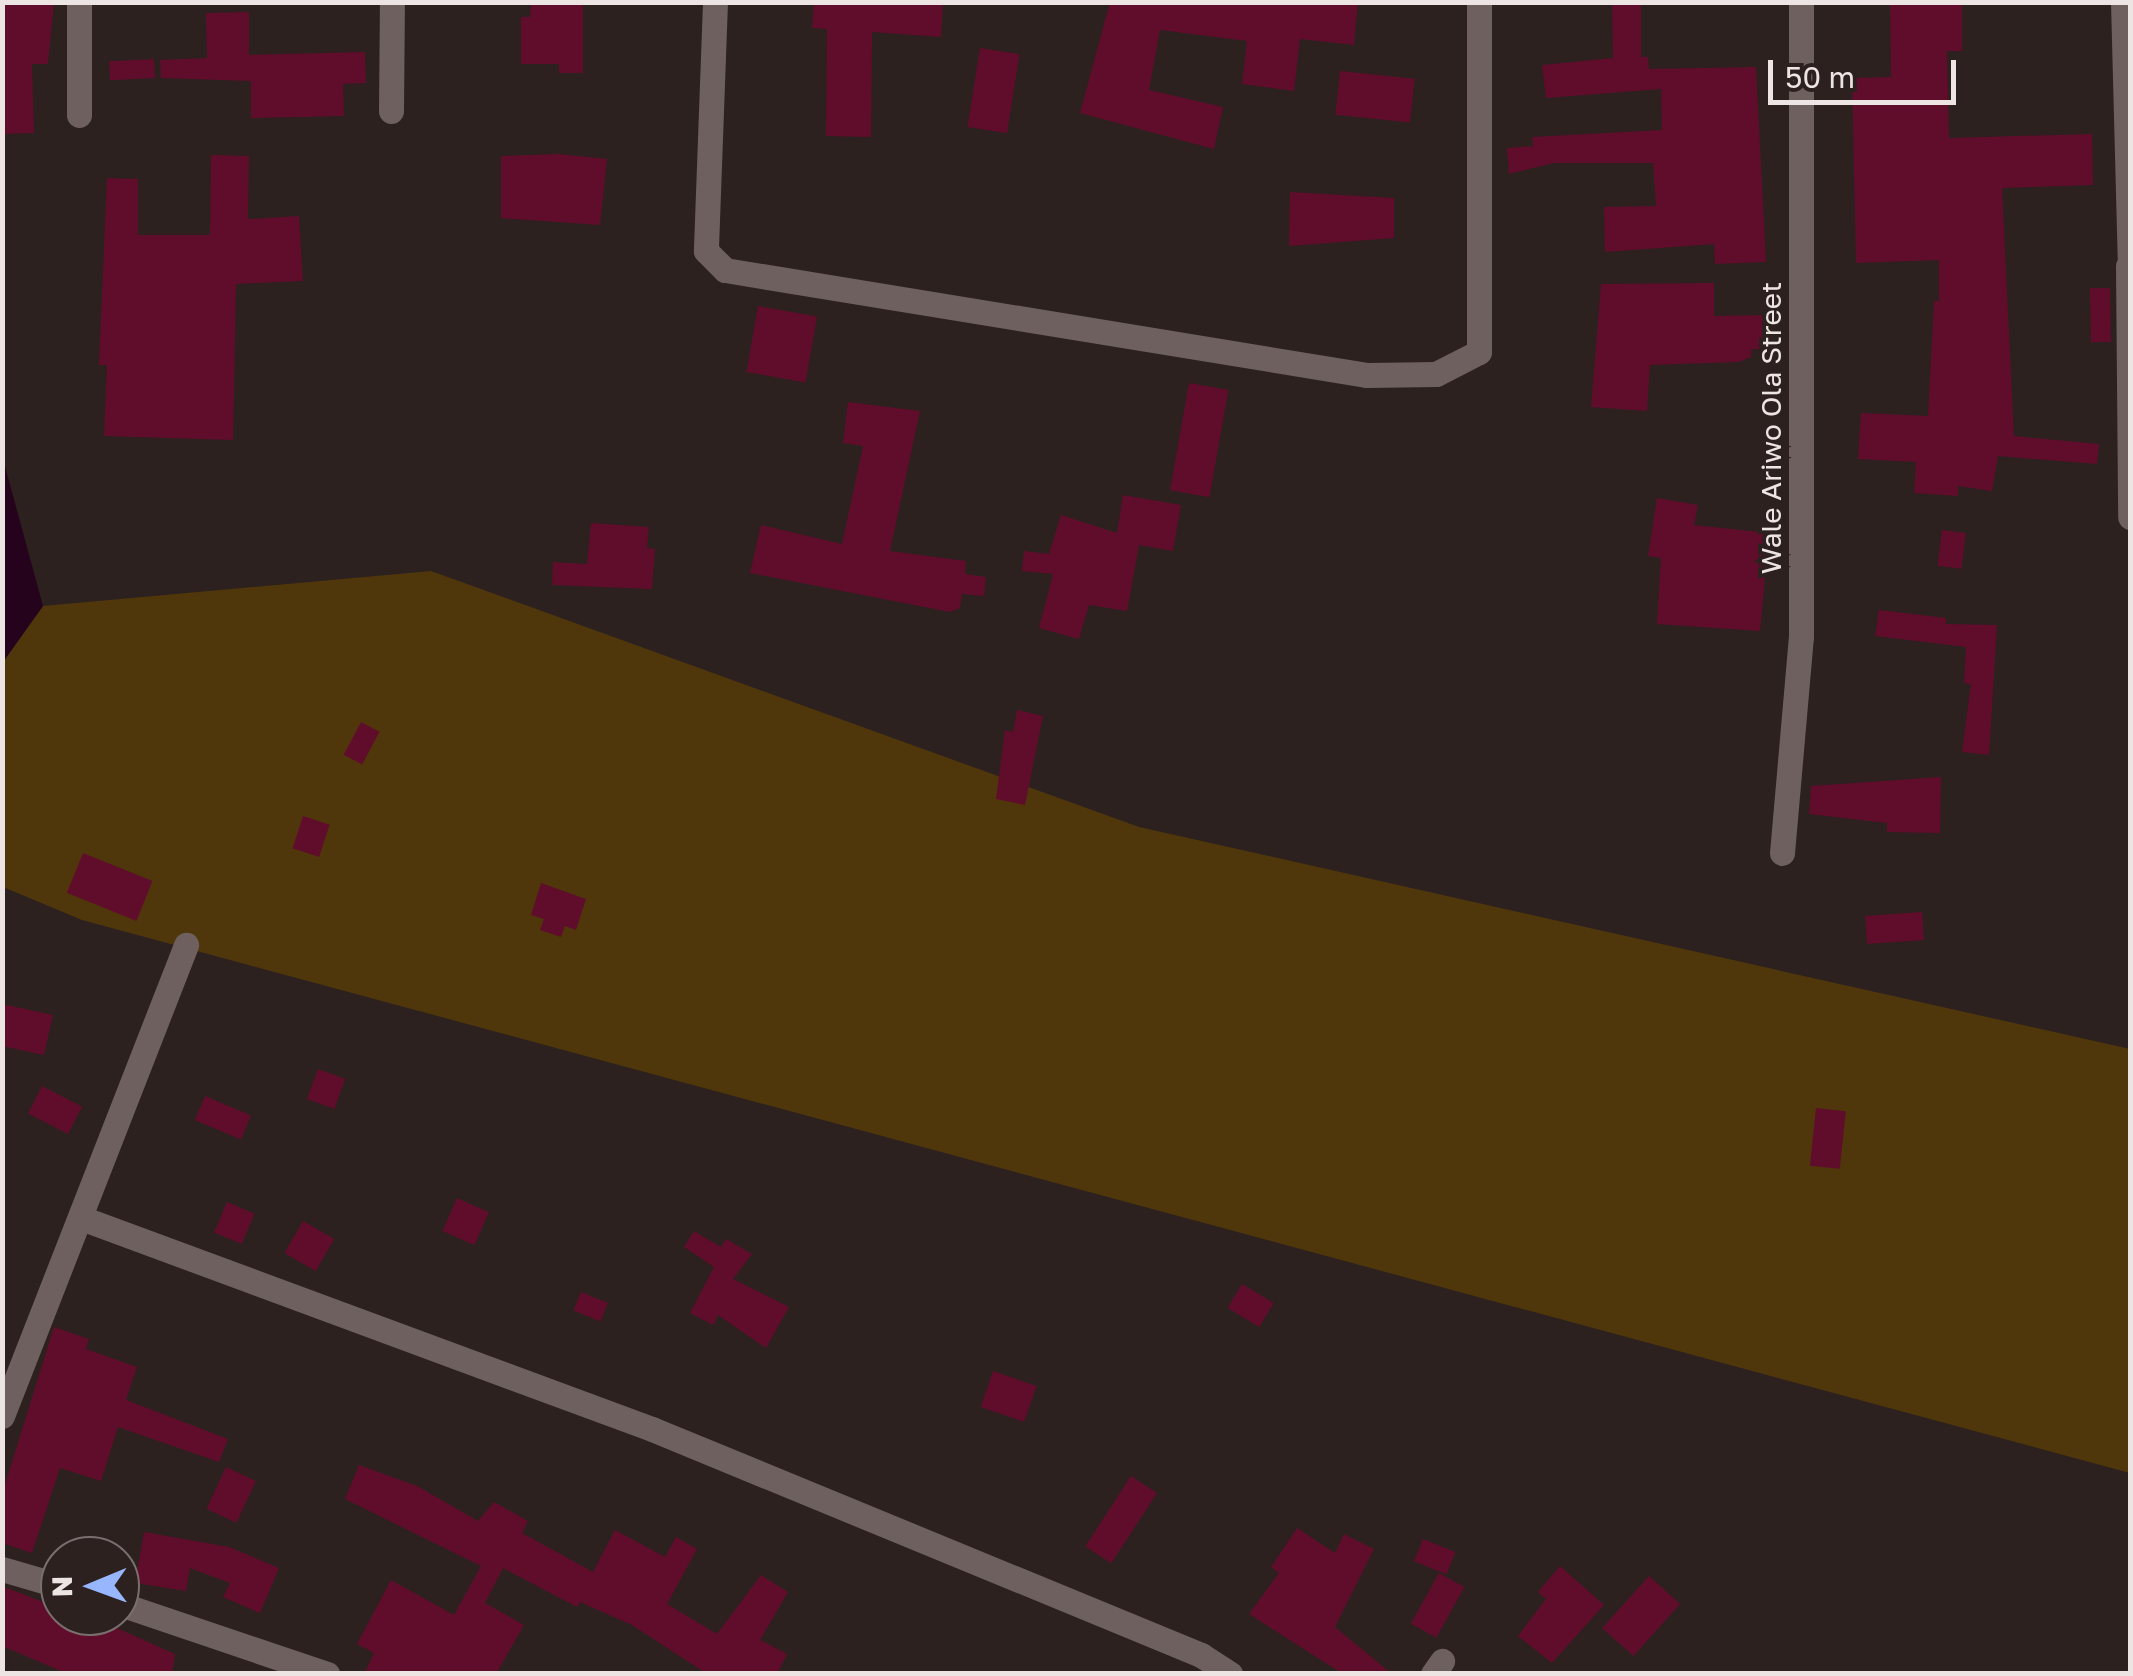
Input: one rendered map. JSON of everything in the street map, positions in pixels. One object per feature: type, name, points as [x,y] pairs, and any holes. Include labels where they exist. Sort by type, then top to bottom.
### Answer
[{"type":"street","points":[[79,2],[79,115]]},
{"type":"street","points":[[392,2],[392,111]]},
{"type":"street","points":[[715,2],[706,251],[725,270],[1367,375],[1436,374],[1480,352],[1479,2]]},
{"type":"street","name":"Wale Ariwo Ola Street","points":[[1782,853],[1802,637],[1801,2]]},
{"type":"street","points":[[2123,2],[2130,266],[2130,517]]},
{"type":"street","points":[[2,1416],[84,1219],[186,945]]},
{"type":"street","points":[[84,1219],[652,1429],[1201,1655],[1230,1674]]},
{"type":"street","points":[[2,1568],[40,1580]]},
{"type":"street","points":[[140,1611],[328,1674]]},
{"type":"shaded area","points":[[3,459],[43,606],[2,662]]},
{"type":"shaded area","points":[[431,571],[1139,827],[2130,1049],[2130,1473],[82,920],[3,887],[3,662],[43,606]]},
{"type":"building","points":[[2,2],[54,2],[48,64],[32,64],[34,133],[2,134]]},
{"type":"building","points":[[531,2],[583,2],[583,73],[559,73],[559,64],[521,64],[521,17],[530,17]]},
{"type":"building","points":[[814,2],[943,2],[941,37],[872,32],[871,137],[826,136],[827,29],[812,28]]},
{"type":"building","points":[[1110,2],[1358,2],[1354,45],[1300,39],[1294,91],[1242,84],[1247,41],[1160,30],[1149,90],[1223,107],[1214,149],[1080,113]]},
{"type":"building","points":[[1612,2],[1641,2],[1641,57],[1648,57],[1649,69],[1756,67],[1766,262],[1715,264],[1714,244],[1605,252],[1604,207],[1656,206],[1653,163],[1554,163],[1509,174],[1507,148],[1533,146],[1532,137],[1662,130],[1661,89],[1546,98],[1542,65],[1613,58]]},
{"type":"building","points":[[1890,2],[1962,2],[1962,51],[1947,51],[1949,138],[2092,134],[2093,185],[2002,188],[2014,436],[2099,444],[2097,464],[1998,456],[1992,491],[1958,486],[1958,496],[1914,493],[1916,462],[1858,459],[1861,413],[1928,416],[1934,301],[1939,301],[1939,260],[1856,263],[1852,78],[1891,77]]},
{"type":"building","points":[[249,12],[249,55],[365,52],[366,83],[343,84],[344,116],[251,118],[251,81],[161,78],[160,60],[207,58],[206,13]]},
{"type":"building","points":[[980,48],[1020,54],[1007,133],[967,127]]},
{"type":"building","points":[[154,59],[155,78],[110,80],[109,61]]},
{"type":"building","points":[[1340,71],[1415,79],[1410,123],[1335,115]]},
{"type":"building","points":[[559,154],[607,159],[600,225],[501,218],[501,156]]},
{"type":"building","points":[[211,155],[249,156],[248,219],[299,216],[303,281],[236,284],[233,440],[104,436],[107,365],[99,365],[107,178],[138,179],[138,235],[210,235]]},
{"type":"building","points":[[1290,192],[1394,198],[1394,238],[1289,246]]},
{"type":"building","points":[[1714,283],[1714,316],[1768,315],[1769,349],[1751,349],[1751,357],[1739,362],[1650,365],[1647,411],[1591,407],[1601,284]]},
{"type":"building","points":[[2090,288],[2110,288],[2111,342],[2091,342]]},
{"type":"building","points":[[758,306],[817,316],[805,382],[746,372]]},
{"type":"building","points":[[1189,383],[1228,390],[1209,497],[1170,490]]},
{"type":"building","points":[[848,402],[920,411],[890,551],[966,561],[965,574],[986,577],[984,596],[962,594],[960,608],[950,612],[750,573],[761,525],[842,544],[863,446],[843,443]]},
{"type":"building","points":[[1123,495],[1181,505],[1173,551],[1139,545],[1127,611],[1089,605],[1079,639],[1039,628],[1053,574],[1022,571],[1024,551],[1049,554],[1061,515],[1117,533]]},
{"type":"building","points":[[1657,498],[1698,505],[1694,525],[1769,533],[1760,631],[1657,624],[1661,558],[1648,556]]},
{"type":"building","points":[[591,523],[649,527],[647,548],[655,549],[652,589],[552,585],[553,562],[587,564]]},
{"type":"building","points":[[1942,530],[1966,533],[1961,569],[1938,566]]},
{"type":"building","points":[[1879,610],[1946,618],[1946,624],[1997,625],[1989,755],[1962,752],[1971,684],[1964,683],[1966,647],[1875,636]]},
{"type":"building","points":[[1017,710],[1043,716],[1025,805],[996,799],[1005,730],[1013,732]]},
{"type":"building","points":[[361,722],[380,732],[362,765],[344,755]]},
{"type":"building","points":[[1941,777],[1940,833],[1887,832],[1887,823],[1809,814],[1811,786]]},
{"type":"building","points":[[303,816],[330,825],[319,857],[292,848]]},
{"type":"building","points":[[83,853],[153,881],[136,921],[67,893]]},
{"type":"building","points":[[541,883],[586,899],[576,930],[565,926],[561,937],[540,930],[544,919],[531,915]]},
{"type":"building","points":[[1922,912],[1924,940],[1867,944],[1865,916]]},
{"type":"building","points":[[2,1004],[53,1015],[44,1055],[2,1046]]},
{"type":"building","points":[[318,1069],[345,1079],[334,1109],[307,1099]]},
{"type":"building","points":[[42,1086],[82,1106],[68,1134],[28,1114]]},
{"type":"building","points":[[205,1096],[251,1116],[241,1139],[195,1120]]},
{"type":"building","points":[[1816,1108],[1846,1111],[1840,1169],[1810,1166]]},
{"type":"building","points":[[457,1198],[489,1212],[474,1245],[442,1231]]},
{"type":"building","points":[[227,1202],[255,1214],[242,1244],[214,1232]]},
{"type":"building","points":[[303,1221],[334,1239],[316,1271],[285,1253]]},
{"type":"building","points":[[694,1231],[721,1247],[726,1239],[752,1254],[733,1279],[789,1307],[766,1348],[718,1315],[713,1325],[690,1313],[714,1267],[684,1247]]},
{"type":"building","points":[[1242,1284],[1274,1303],[1259,1327],[1228,1308]]},
{"type":"building","points":[[581,1292],[608,1303],[600,1321],[574,1311]]},
{"type":"building","points":[[54,1327],[89,1339],[86,1349],[137,1367],[126,1400],[228,1439],[219,1462],[118,1427],[101,1481],[60,1468],[32,1553],[2,1543],[2,1494]]},
{"type":"building","points":[[993,1371],[1036,1386],[1024,1422],[981,1407]]},
{"type":"building","points":[[359,1465],[417,1486],[478,1521],[494,1502],[528,1521],[522,1533],[593,1572],[615,1530],[665,1557],[676,1537],[697,1549],[667,1604],[717,1634],[761,1575],[788,1592],[760,1640],[787,1654],[777,1674],[707,1674],[632,1625],[580,1602],[577,1607],[503,1568],[485,1603],[524,1625],[496,1674],[364,1674],[374,1653],[357,1644],[391,1580],[454,1615],[481,1566],[345,1499]]},
{"type":"building","points":[[226,1467],[256,1481],[236,1523],[207,1509]]},
{"type":"building","points":[[1131,1476],[1157,1493],[1111,1563],[1085,1546]]},
{"type":"building","points":[[1297,1528],[1335,1553],[1344,1534],[1374,1549],[1335,1627],[1392,1674],[1343,1674],[1249,1614],[1279,1573],[1271,1567]]},
{"type":"building","points":[[144,1532],[229,1547],[279,1568],[260,1613],[223,1597],[230,1583],[190,1568],[186,1591],[140,1584]]},
{"type":"building","points":[[1423,1539],[1455,1552],[1446,1574],[1414,1561]]},
{"type":"building","points":[[1560,1566],[1604,1605],[1552,1663],[1518,1636],[1546,1599],[1538,1592]]},
{"type":"building","points":[[1439,1573],[1464,1587],[1436,1638],[1411,1624]]},
{"type":"building","points":[[1649,1576],[1680,1604],[1633,1656],[1602,1628]]},
{"type":"building","points":[[2,1586],[40,1601],[40,1636],[135,1636],[175,1654],[172,1674],[68,1674],[2,1646]]}]
